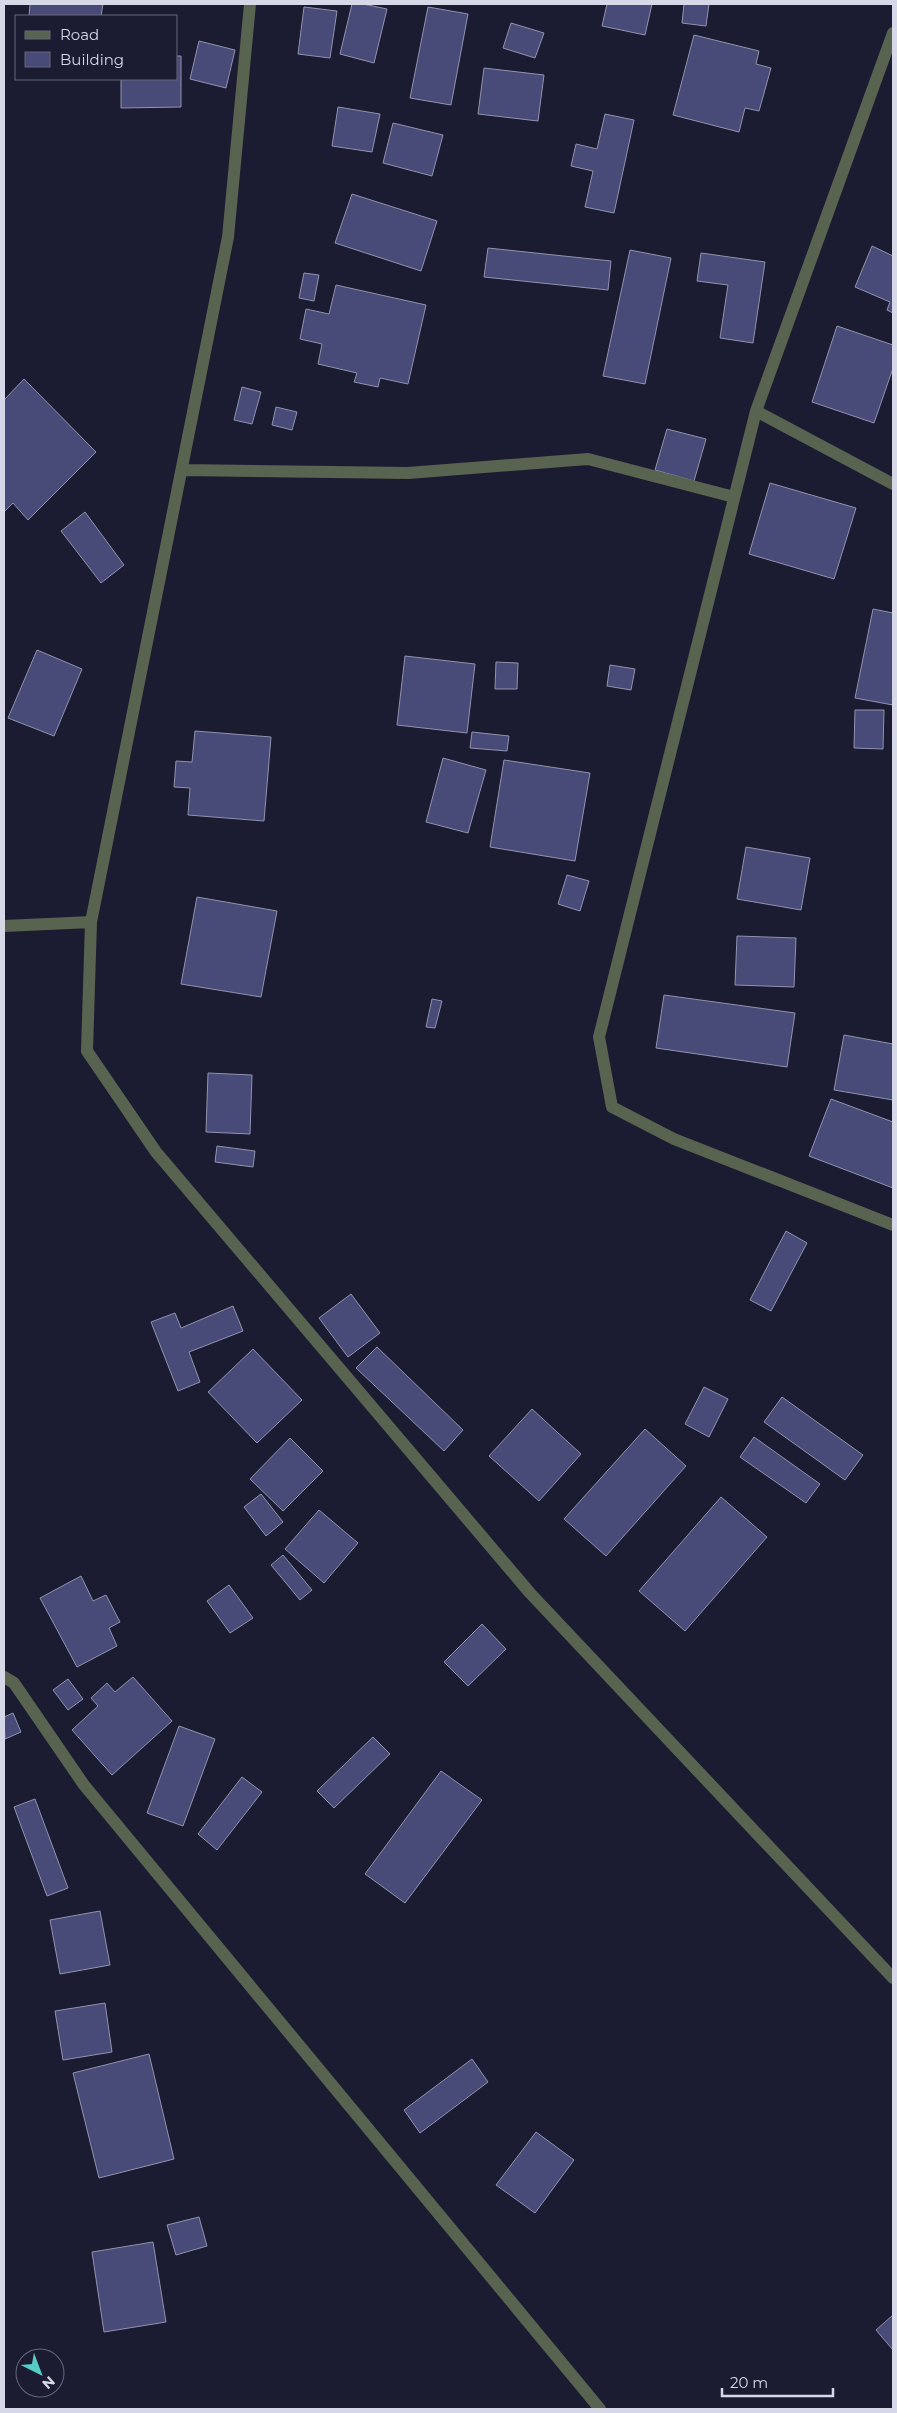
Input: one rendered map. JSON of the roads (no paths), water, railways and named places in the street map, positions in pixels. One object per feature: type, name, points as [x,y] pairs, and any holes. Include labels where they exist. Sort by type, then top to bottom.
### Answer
[{"type":"street","points":[[250,4],[228,236],[91,922],[88,1051],[156,1152],[530,1593],[893,1978]]},
{"type":"street","points":[[893,33],[756,411],[599,1037],[612,1107],[674,1139],[893,1225]]},
{"type":"street","points":[[756,411],[893,484]]},
{"type":"street","points":[[182,470],[408,473],[588,459],[734,497]]},
{"type":"street","points":[[4,926],[91,922]]},
{"type":"street","points":[[4,1677],[14,1683],[84,1786],[600,2409]]}]
